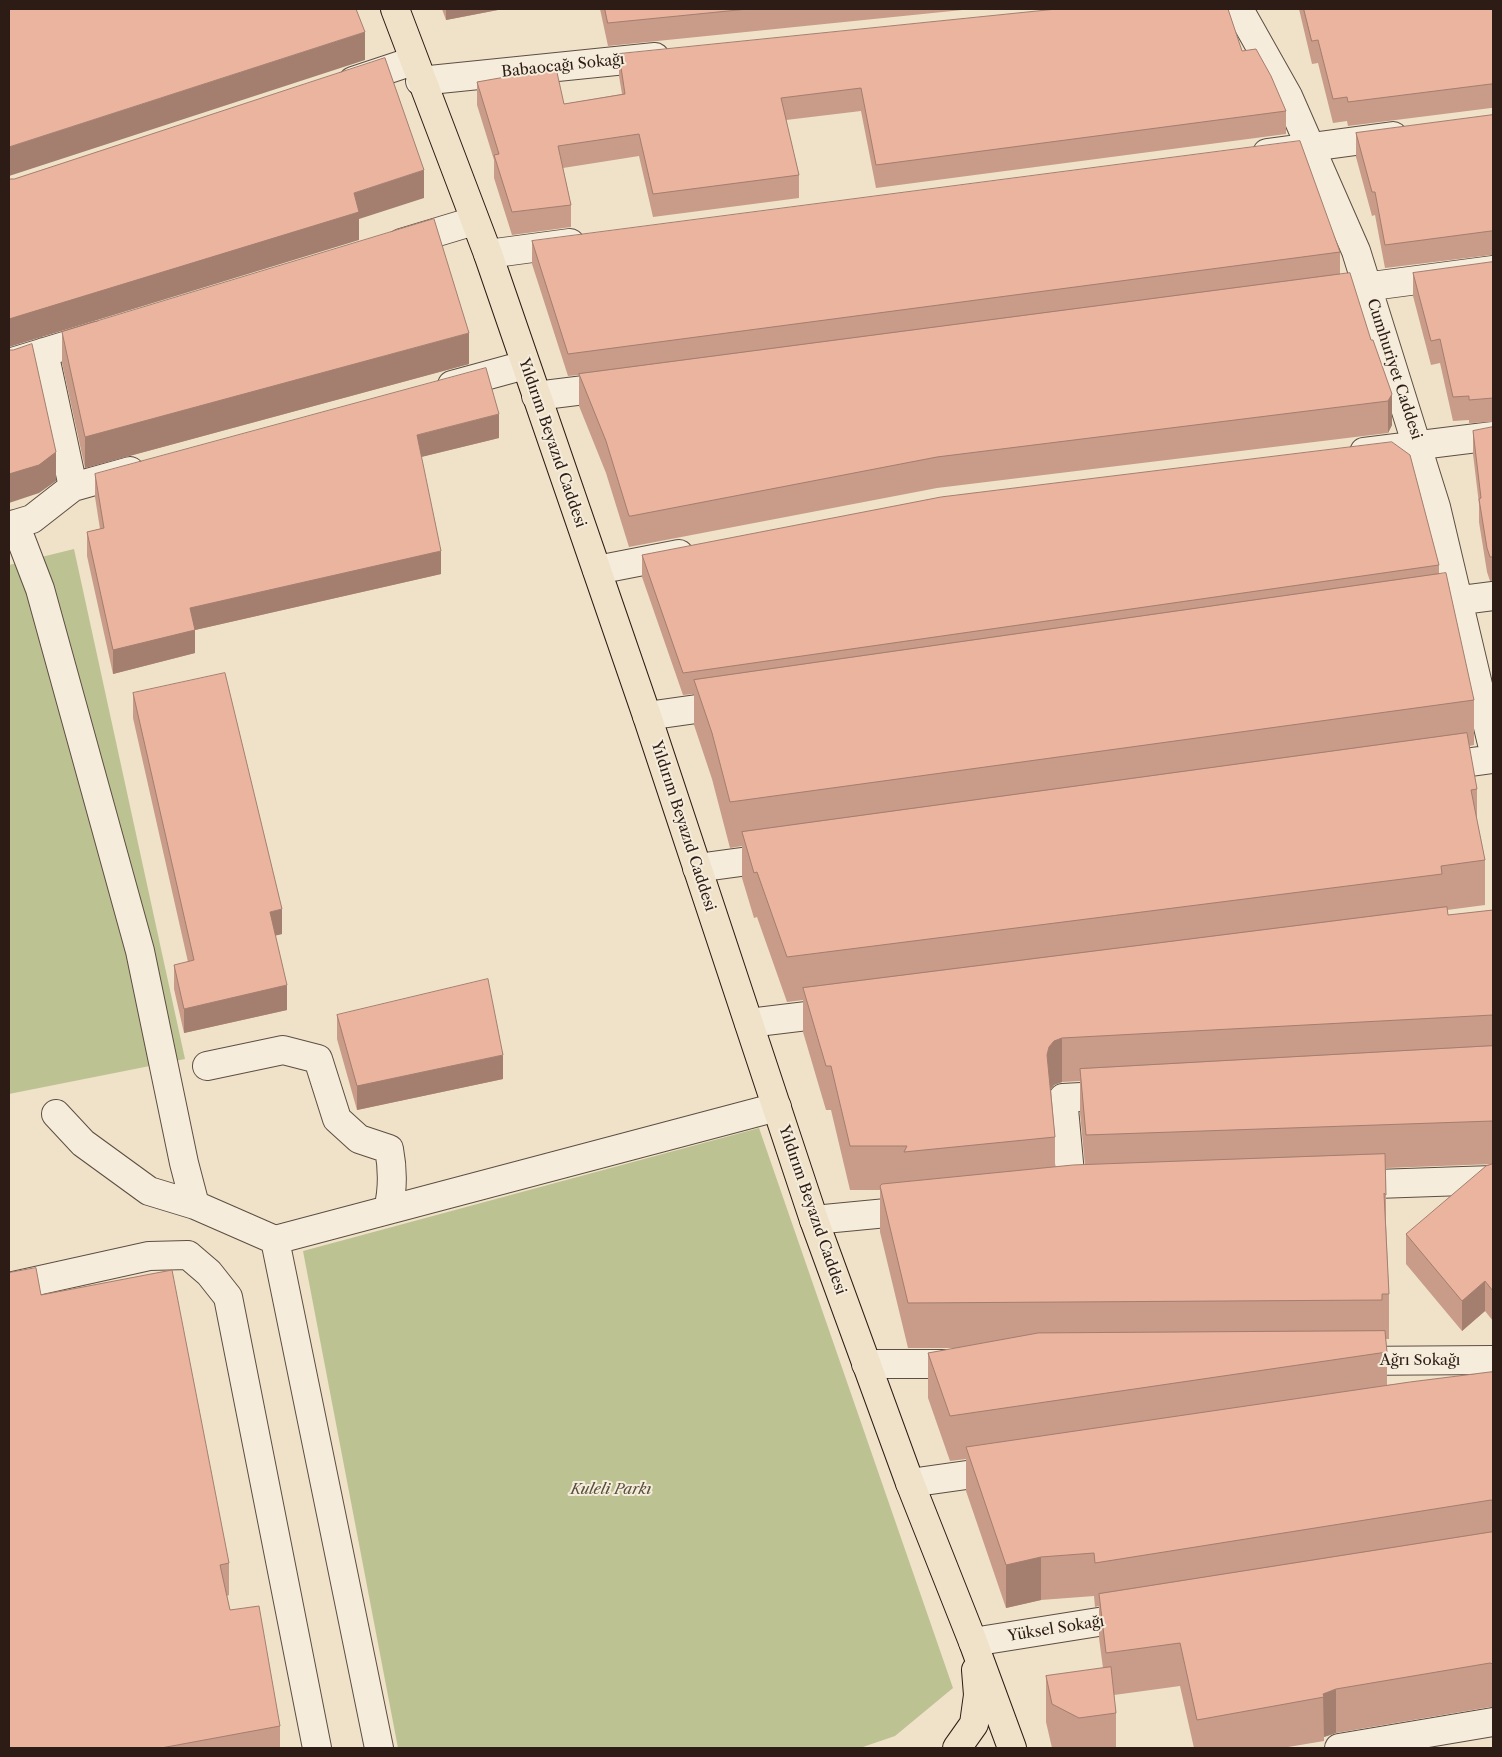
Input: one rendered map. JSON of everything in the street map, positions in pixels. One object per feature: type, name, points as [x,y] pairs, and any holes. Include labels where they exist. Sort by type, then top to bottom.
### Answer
[{"type":"main road","name":"Yıldırım Beyazıd Caddesi","points":[[395,9],[488,254],[647,716],[814,1220],[910,1483],[973,1642]]},
{"type":"main road","points":[[957,1748],[974,1724],[978,1695],[973,1642]]},
{"type":"main road","points":[[973,1642],[1012,1748]]},
{"type":"street","name":"Cumhuriyet Caddesi","points":[[1239,9],[1288,96],[1356,251],[1418,445],[1460,600],[1493,748]]},
{"type":"street","name":"Babaocağı Sokağı","points":[[329,88],[417,71],[678,54]]},
{"type":"street","points":[[1242,156],[1416,133]]},
{"type":"street","points":[[378,250],[474,221]]},
{"type":"street","points":[[488,254],[595,240]]},
{"type":"street","points":[[1298,296],[1493,270]]},
{"type":"street","points":[[9,363],[120,329]]},
{"type":"street","points":[[44,352],[73,487]]},
{"type":"street","points":[[429,391],[525,365]]},
{"type":"street","points":[[536,396],[645,382]]},
{"type":"street","points":[[1340,454],[1493,436]]},
{"type":"street","points":[[150,466],[73,487],[32,519],[12,525],[40,590],[140,951],[184,1163],[195,1205]]},
{"type":"street","points":[[597,570],[704,550]]},
{"type":"street","points":[[1391,610],[1493,596]]},
{"type":"street","points":[[647,716],[754,700]]},
{"type":"street","points":[[1415,770],[1493,759]]},
{"type":"street","points":[[697,868],[805,853]]},
{"type":"street","points":[[749,1023],[868,1008]]},
{"type":"street","points":[[207,1066],[283,1050],[318,1059],[337,1119],[358,1139],[389,1149],[392,1167],[391,1196],[388,1210]]},
{"type":"street","points":[[1101,1194],[1062,1196],[1063,1098],[1142,1094]]},
{"type":"street","points":[[56,1114],[83,1143],[149,1190],[195,1205],[275,1240],[777,1107]]},
{"type":"street","points":[[1326,1186],[1493,1180]]},
{"type":"street","points":[[814,1220],[943,1207]]},
{"type":"street","points":[[275,1240],[379,1748]]},
{"type":"street","points":[[9,1287],[148,1256],[188,1255],[209,1272],[228,1297],[317,1748]]},
{"type":"street","name":"Ağrı Sokağı","points":[[1324,1361],[1493,1360]]},
{"type":"street","points":[[866,1364],[985,1363]]},
{"type":"street","points":[[910,1483],[1027,1466]]},
{"type":"street","name":"Yüksel Sokağı","points":[[973,1642],[1160,1612]]},
{"type":"street","points":[[1339,1748],[1493,1722]]},
{"type":"green space","points":[[74,549],[185,1059],[9,1094],[9,565]]},
{"type":"green space","name":"Kuleli Parkı","points":[[759,1128],[953,1688],[895,1736],[860,1748],[398,1748],[303,1251]]},
{"type":"building","points":[[9,9],[356,9],[365,32],[9,147]]},
{"type":"building","points":[[605,9],[748,9],[608,23]]},
{"type":"building","points":[[1057,9],[1228,9],[1242,51],[1256,49],[1271,76],[1286,111],[876,165],[861,88],[781,98],[799,175],[653,194],[639,134],[558,146],[571,205],[512,212],[494,155],[499,154],[477,82],[556,68],[564,104],[625,94],[619,54]]},
{"type":"building","points":[[1304,9],[1493,9],[1493,84],[1348,102],[1347,97],[1333,99],[1318,40],[1312,41]]},
{"type":"building","points":[[385,58],[424,170],[354,193],[359,212],[9,319],[9,179],[14,179]]},
{"type":"building","points":[[1493,115],[1493,231],[1385,245],[1375,192],[1372,192],[1356,133]]},
{"type":"building","points":[[1300,141],[1340,252],[568,354],[532,241]]},
{"type":"building","points":[[434,219],[469,333],[85,437],[62,332]]},
{"type":"building","points":[[1493,262],[1493,398],[1469,400],[1469,396],[1453,397],[1440,339],[1431,341],[1413,273]]},
{"type":"building","points":[[1350,273],[1371,340],[1373,340],[1392,394],[1388,401],[937,457],[631,516],[629,516],[606,441],[579,374]]},
{"type":"building","points":[[32,344],[56,452],[39,465],[9,474],[9,350]]},
{"type":"building","points":[[486,368],[499,414],[417,435],[441,551],[190,608],[195,630],[113,650],[87,532],[104,528],[95,474]]},
{"type":"building","points":[[1493,427],[1493,557],[1490,557],[1479,499],[1481,498],[1473,431]]},
{"type":"building","points":[[1392,442],[1410,455],[1439,565],[683,673],[642,555],[941,497]]},
{"type":"building","points":[[1446,573],[1474,700],[730,802],[712,733],[694,680]]},
{"type":"building","points":[[225,673],[282,909],[270,912],[287,985],[184,1009],[174,965],[194,960],[133,693]]},
{"type":"building","points":[[1467,733],[1477,789],[1471,790],[1485,860],[1441,866],[1442,874],[787,957],[757,872],[754,873],[742,832]]},
{"type":"building","points":[[1447,907],[1448,915],[1493,910],[1493,1015],[1062,1038],[1054,1041],[1049,1047],[1047,1055],[1055,1137],[904,1152],[907,1146],[850,1146],[831,1066],[826,1066],[803,988]]},
{"type":"building","points":[[488,979],[503,1055],[357,1086],[337,1015]]},
{"type":"building","points":[[1493,1046],[1493,1121],[1086,1135],[1080,1069]]},
{"type":"building","points":[[1385,1154],[1386,1195],[1384,1193],[1389,1294],[1382,1294],[1382,1300],[908,1303],[880,1186],[882,1184],[1073,1165]]},
{"type":"building","points":[[1493,1164],[1493,1291],[1485,1281],[1462,1301],[1406,1234],[1486,1166]]},
{"type":"building","points":[[36,1268],[41,1295],[172,1270],[229,1563],[220,1565],[230,1610],[259,1606],[280,1726],[161,1748],[9,1748],[9,1273]]},
{"type":"building","points":[[1385,1331],[1387,1352],[950,1416],[928,1353],[1038,1333]]},
{"type":"building","points":[[1493,1372],[1493,1501],[1095,1563],[1094,1553],[1041,1557],[1006,1565],[966,1447],[1410,1382]]},
{"type":"building","points":[[1493,1532],[1493,1664],[1336,1689],[1323,1694],[1324,1697],[1197,1720],[1180,1643],[1106,1653],[1099,1594]]},
{"type":"building","points":[[1111,1667],[1116,1713],[1079,1718],[1052,1704],[1046,1676]]}]
